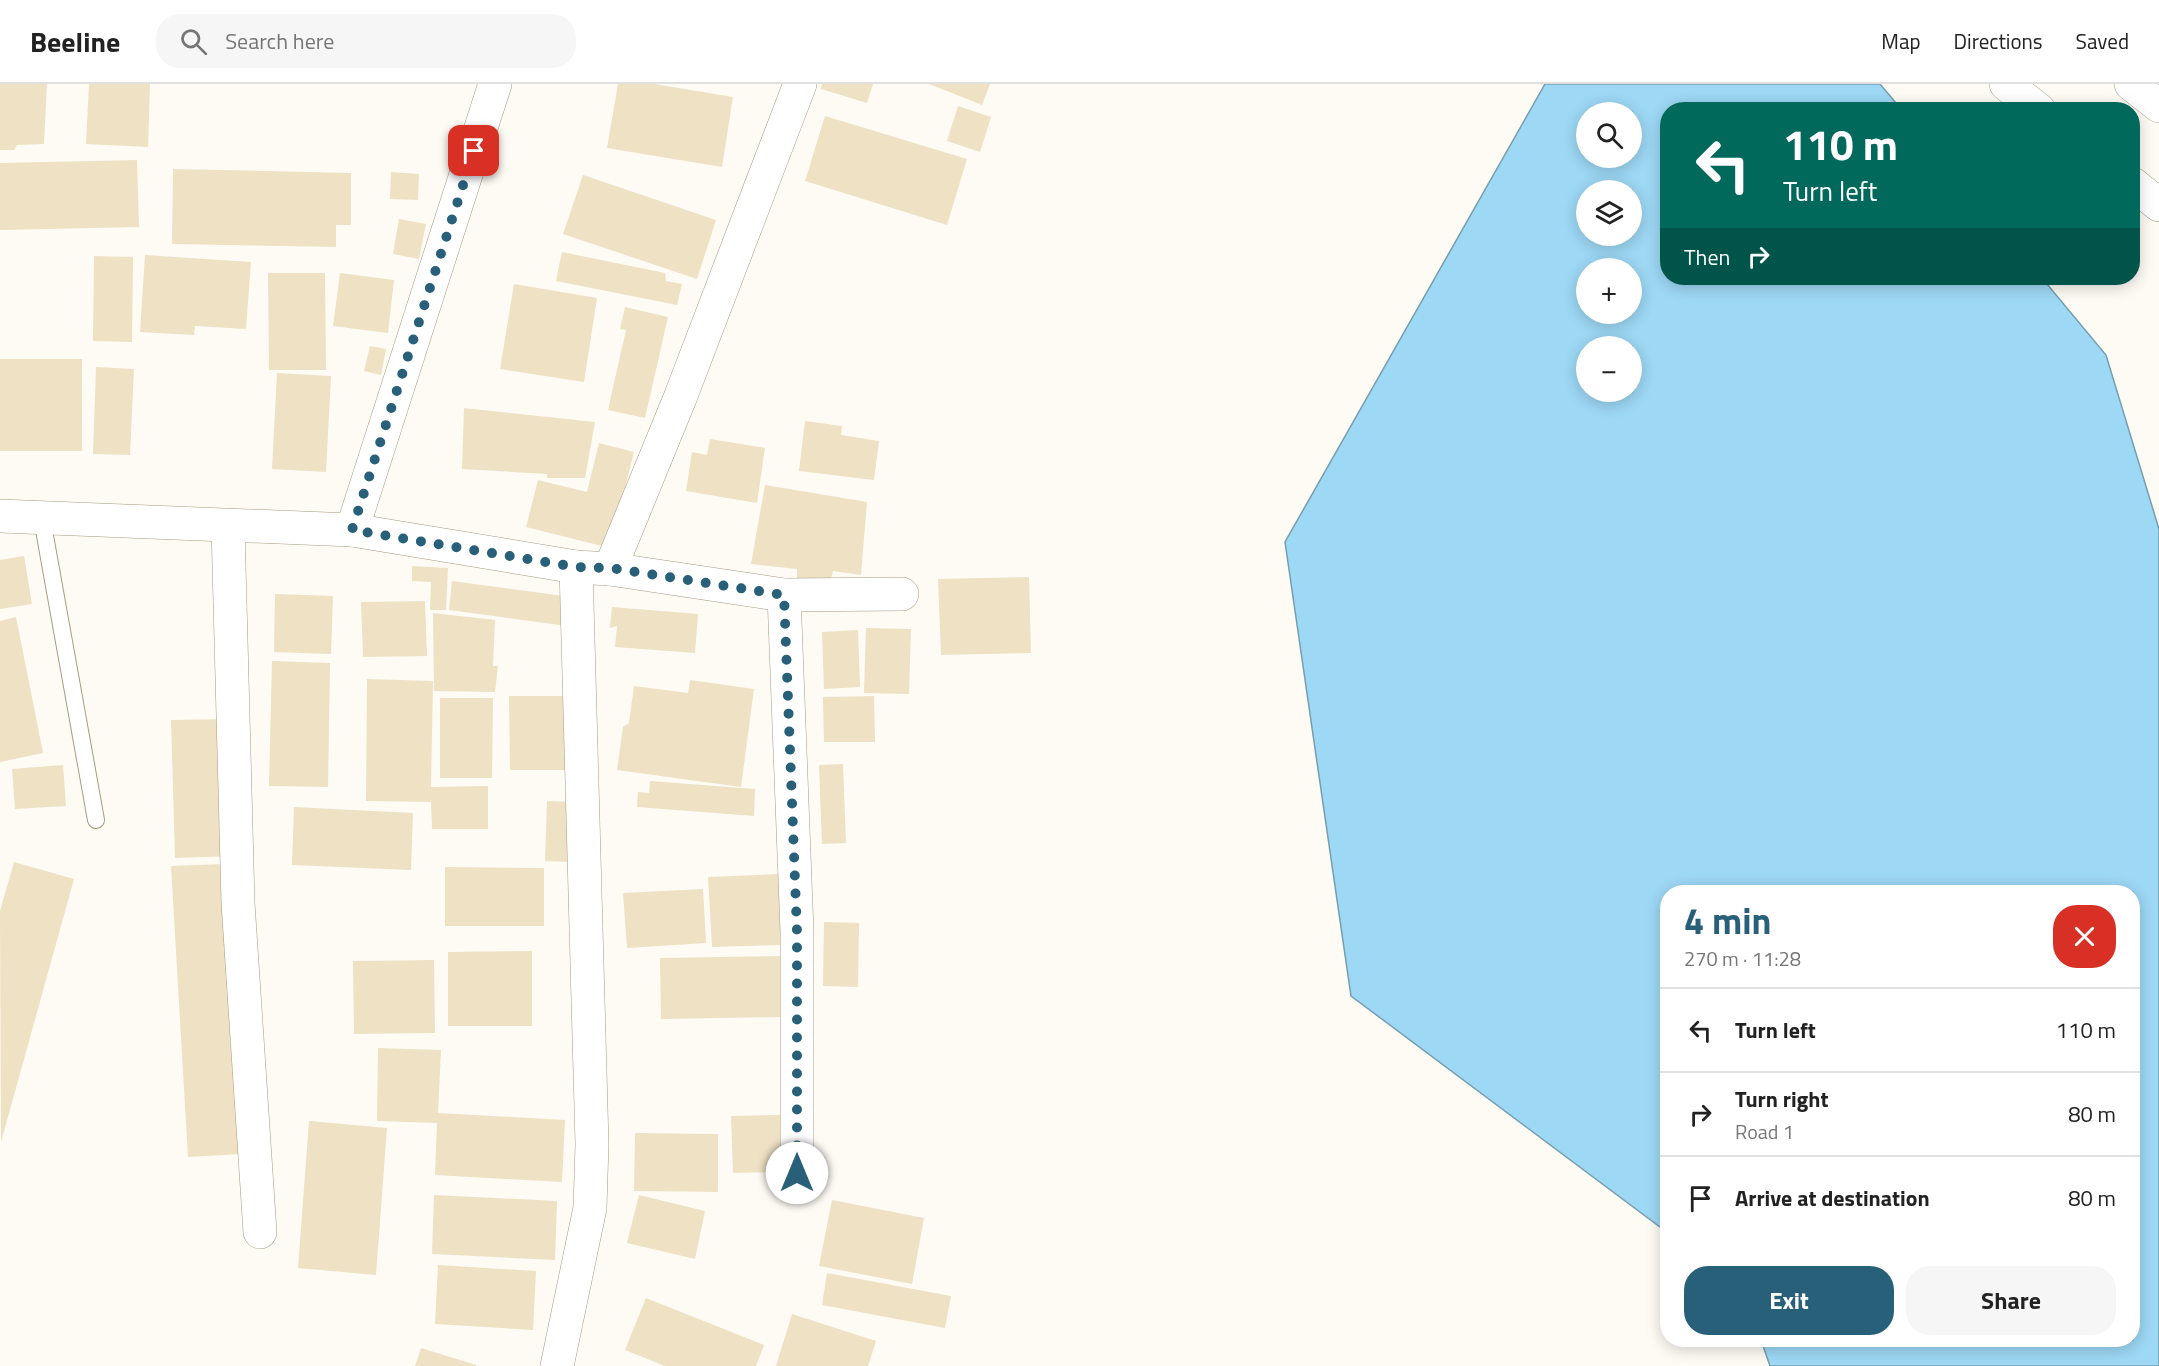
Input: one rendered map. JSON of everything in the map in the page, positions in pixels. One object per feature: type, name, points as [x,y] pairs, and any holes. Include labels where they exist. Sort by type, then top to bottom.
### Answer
[{"type":"street","points":[[352,530],[495,84]]},
{"type":"street","points":[[610,568],[680,398],[800,84]]},
{"type":"street","points":[[2007,84],[2029,102]]},
{"type":"street","points":[[2131,84],[2159,106]]},
{"type":"street","points":[[2140,190],[2159,205]]},
{"type":"street","points":[[0,516],[352,530],[576,567],[610,568],[784,595],[902,594]]},
{"type":"street","points":[[228,526],[238,903],[260,1232]]},
{"type":"street","points":[[557,1366],[590,1208],[592,1144],[576,567]]},
{"type":"street","points":[[784,595],[797,932],[797,1173]]},
{"type":"lane","points":[[42,519],[96,820]]},
{"type":"water","points":[[1545,84],[1880,84],[1895,102],[1660,102],[1660,285],[2048,285],[2106,355],[2159,529],[2159,1366],[1770,1366],[1763,1347],[2140,1347],[2140,885],[1660,885],[1660,1227],[1351,996],[1285,542]]},
{"type":"building","points":[[0,84],[47,84],[44,144],[17,145],[14,150],[0,150]]},
{"type":"building","points":[[89,84],[150,84],[148,147],[86,144]]},
{"type":"building","points":[[618,84],[654,84],[733,97],[722,167],[607,148]]},
{"type":"building","points":[[822,84],[873,84],[867,103],[821,89]]},
{"type":"building","points":[[929,84],[990,84],[982,105]]},
{"type":"building","points":[[958,106],[991,117],[980,152],[947,141]]},
{"type":"building","points":[[825,116],[967,159],[947,225],[805,181]]},
{"type":"building","points":[[137,160],[139,227],[0,230],[0,163]]},
{"type":"building","points":[[173,169],[351,173],[351,225],[336,225],[336,247],[172,244]]},
{"type":"building","points":[[391,172],[419,174],[418,200],[390,199]]},
{"type":"building","points":[[583,175],[716,220],[697,279],[563,234]]},
{"type":"building","points":[[399,219],[426,224],[419,259],[393,254]]},
{"type":"building","points":[[562,252],[665,273],[666,281],[682,284],[677,305],[556,281]]},
{"type":"building","points":[[145,255],[251,262],[246,329],[195,326],[194,335],[140,332]]},
{"type":"building","points":[[94,256],[133,257],[132,342],[93,341]]},
{"type":"building","points":[[268,273],[325,273],[326,370],[269,370]]},
{"type":"building","points":[[340,273],[394,280],[388,333],[333,326]]},
{"type":"building","points":[[514,284],[597,298],[584,382],[500,369]]},
{"type":"building","points":[[625,307],[668,317],[645,418],[608,410],[626,330],[620,329]]},
{"type":"building","points":[[370,346],[386,349],[381,375],[364,371]]},
{"type":"building","points":[[0,359],[82,359],[82,451],[0,451]]},
{"type":"building","points":[[96,367],[134,369],[130,455],[93,454]]},
{"type":"building","points":[[277,373],[331,376],[326,472],[272,469]]},
{"type":"building","points":[[464,408],[595,422],[585,478],[547,478],[547,474],[462,469]]},
{"type":"building","points":[[805,421],[842,426],[841,435],[879,441],[874,480],[799,471]]},
{"type":"building","points":[[710,439],[765,448],[757,503],[686,491],[692,452],[707,455]]},
{"type":"building","points":[[599,443],[634,452],[610,548],[526,527],[538,480],[587,492]]},
{"type":"building","points":[[765,485],[867,502],[861,575],[833,571],[831,579],[797,582],[797,569],[751,564]]},
{"type":"building","points":[[24,556],[32,604],[0,609],[0,560]]},
{"type":"building","points":[[412,566],[448,568],[446,610],[430,610],[431,582],[412,581]]},
{"type":"building","points":[[1029,577],[1031,653],[941,655],[938,579]]},
{"type":"building","points":[[452,581],[571,597],[567,626],[449,610]]},
{"type":"building","points":[[275,594],[333,596],[331,654],[274,652]]},
{"type":"building","points":[[425,601],[427,656],[363,657],[361,602]]},
{"type":"building","points":[[612,607],[698,614],[695,653],[615,647],[617,626],[610,628]]},
{"type":"building","points":[[433,613],[495,620],[493,666],[498,666],[495,692],[434,691]]},
{"type":"building","points":[[16,617],[43,753],[0,762],[0,621]]},
{"type":"building","points":[[866,628],[911,629],[909,694],[864,693]]},
{"type":"building","points":[[858,630],[860,687],[824,689],[822,632]]},
{"type":"building","points":[[272,661],[330,663],[328,787],[269,786]]},
{"type":"building","points":[[367,679],[433,681],[431,787],[488,786],[488,829],[432,829],[431,802],[366,801]]},
{"type":"building","points":[[690,680],[754,689],[741,787],[617,770],[623,727],[629,723],[634,686],[688,693]]},
{"type":"building","points":[[509,696],[566,696],[567,770],[510,770]]},
{"type":"building","points":[[874,696],[875,742],[824,742],[823,697]]},
{"type":"building","points":[[440,698],[493,698],[492,778],[440,778]]},
{"type":"building","points":[[233,719],[237,856],[175,858],[171,720]]},
{"type":"building","points":[[843,764],[846,843],[822,844],[819,765]]},
{"type":"building","points":[[63,765],[66,806],[15,809],[12,769]]},
{"type":"building","points":[[650,781],[755,789],[754,816],[637,807],[638,792],[649,793]]},
{"type":"building","points":[[547,801],[574,802],[572,862],[545,861]]},
{"type":"building","points":[[294,807],[413,813],[411,870],[292,865]]},
{"type":"building","points":[[14,862],[74,879],[1,1142],[0,911]]},
{"type":"building","points":[[224,864],[241,1154],[188,1157],[171,866]]},
{"type":"building","points":[[445,867],[544,868],[544,926],[445,926]]},
{"type":"building","points":[[780,874],[783,945],[712,947],[708,877]]},
{"type":"building","points":[[703,889],[706,943],[627,948],[623,893]]},
{"type":"building","points":[[824,922],[859,923],[858,987],[823,986]]},
{"type":"building","points":[[532,951],[532,1026],[448,1026],[448,952]]},
{"type":"building","points":[[784,956],[786,1017],[661,1019],[660,958]]},
{"type":"building","points":[[434,960],[435,1033],[354,1034],[353,961]]},
{"type":"building","points":[[378,1048],[441,1050],[438,1113],[565,1120],[562,1182],[435,1175],[437,1123],[377,1121]]},
{"type":"building","points":[[780,1115],[782,1172],[733,1173],[731,1116]]},
{"type":"building","points":[[309,1121],[387,1128],[376,1275],[298,1268]]},
{"type":"building","points":[[635,1133],[718,1134],[718,1192],[634,1191]]},
{"type":"building","points":[[434,1195],[557,1201],[555,1260],[432,1254]]},
{"type":"building","points":[[639,1195],[705,1211],[695,1259],[627,1243]]},
{"type":"building","points":[[832,1200],[924,1218],[912,1284],[819,1266]]},
{"type":"building","points":[[438,1265],[536,1271],[533,1330],[435,1324]]},
{"type":"building","points":[[827,1273],[951,1296],[945,1328],[822,1305]]},
{"type":"building","points":[[646,1298],[764,1345],[756,1366],[665,1366],[625,1350]]},
{"type":"building","points":[[792,1314],[876,1341],[868,1366],[776,1366]]},
{"type":"building","points":[[421,1348],[476,1365],[476,1366],[415,1366]]},
{"type":"route","points":[[474,151],[352,530],[576,567],[610,568],[784,595],[797,932],[797,1173]]}]
